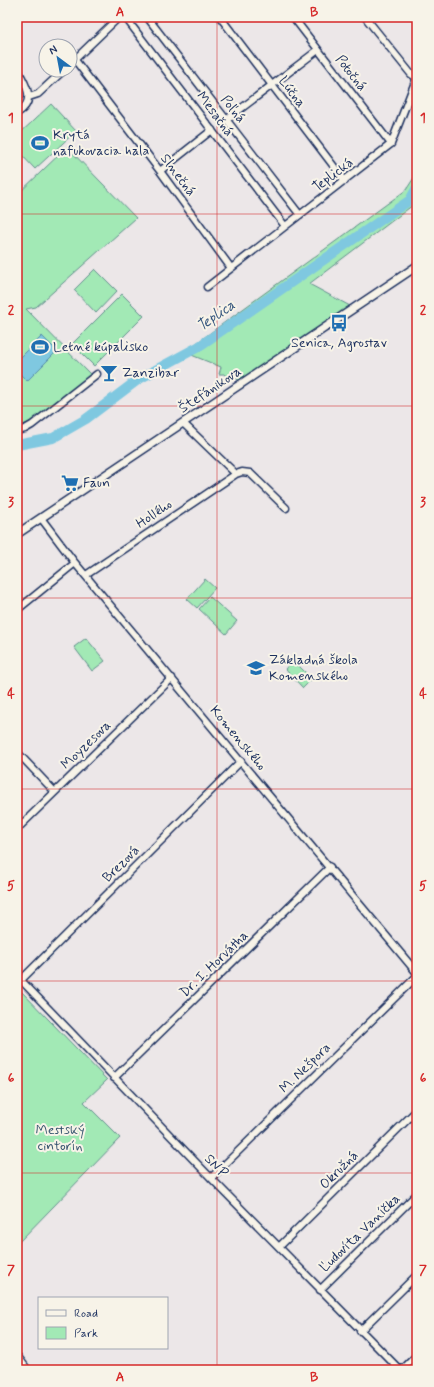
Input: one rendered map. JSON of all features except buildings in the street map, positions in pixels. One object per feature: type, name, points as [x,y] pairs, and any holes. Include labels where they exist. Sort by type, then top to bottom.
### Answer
[{"type":"main road","points":[[17,1358],[25,1370]]},
{"type":"street","points":[[78,56],[119,17]]},
{"type":"street","name":"Mesačná","points":[[125,17],[285,226]]},
{"type":"street","name":"Poľná","points":[[147,17],[300,215]]},
{"type":"street","name":"Lúčna","points":[[220,17],[345,181]]},
{"type":"street","name":"Potočná","points":[[293,17],[392,144]]},
{"type":"street","points":[[365,17],[411,74],[417,77],[392,144]]},
{"type":"street","points":[[226,120],[318,50]]},
{"type":"street","points":[[17,69],[26,85],[29,97],[22,110],[17,113]]},
{"type":"street","name":"Slnečná","points":[[78,69],[160,171],[231,268]]},
{"type":"street","points":[[29,97],[38,94],[55,78]]},
{"type":"street","points":[[160,171],[212,130]]},
{"type":"street","name":"Teplická","points":[[207,287],[392,144]]},
{"type":"street","name":"Štefánikova","points":[[17,534],[417,266]]},
{"type":"street","points":[[17,431],[32,425],[97,374]]},
{"type":"street","points":[[183,423],[236,474],[242,472],[250,473],[286,508]]},
{"type":"street","name":"Hollého","points":[[86,575],[236,474]]},
{"type":"street","name":"Komenského","points":[[41,518],[75,563],[417,972]]},
{"type":"street","points":[[17,610],[75,563]]},
{"type":"street","name":"Moyzesova","points":[[17,829],[172,678]]},
{"type":"street","points":[[17,752],[55,792]]},
{"type":"street","name":"Brezová","points":[[18,980],[241,762]]},
{"type":"street","name":"Dr. I. Horvátha","points":[[114,1078],[330,867]]},
{"type":"street","name":"M. Nešpora","points":[[211,1178],[417,976]]},
{"type":"street","name":"SNP","points":[[18,980],[360,1331],[401,1370]]},
{"type":"street","name":"Okružná","points":[[279,1247],[417,1110]]},
{"type":"street","name":"Ľudovíta Vaníčka","points":[[320,1290],[417,1194]]},
{"type":"street","points":[[360,1331],[417,1275]]},
{"type":"street","points":[[401,1370],[417,1356]]},
{"type":"green space","name":"Krytá nafukovacia hala","points":[[51,104],[76,131],[35,169],[17,150],[17,136]]},
{"type":"green space","points":[[67,147],[136,218],[36,307],[26,309],[91,375],[28,423],[17,427],[17,195]]},
{"type":"green space","points":[[417,173],[417,202],[309,284],[350,306],[239,381],[233,374],[228,378],[224,374],[219,374],[221,367],[184,352],[406,190]]},
{"type":"green space","points":[[95,269],[117,291],[96,313],[74,290]]},
{"type":"green space","points":[[122,294],[144,316],[94,366],[72,344]]},
{"type":"green space","points":[[205,579],[215,588],[197,608],[187,599]]},
{"type":"green space","points":[[210,597],[237,621],[226,634],[199,609]]},
{"type":"green space","points":[[86,638],[105,661],[92,671],[74,647]]},
{"type":"green space","points":[[293,660],[312,679],[303,688],[285,669]]},
{"type":"green space","name":"Mestský cintorín","points":[[21,991],[107,1080],[84,1102],[120,1138],[17,1244],[17,995]]},
{"type":"water","points":[[42,336],[57,351],[27,381],[17,371],[17,361]]},
{"type":"waterway","name":"Teplica","points":[[17,445],[53,438],[86,419],[139,379],[198,347],[410,200],[417,187]]},
{"type":"place","name":"Krytá nafukovacia hala","points":[[40,143]]},
{"type":"place","name":"Senica, Agrostav","points":[[339,323]]},
{"type":"place","name":"Letné kúpalisko","points":[[40,347]]},
{"type":"place","name":"Zanzibar","points":[[109,373]]},
{"type":"place","name":"Faun","points":[[70,483]]},
{"type":"place","name":"Základná škola Komenského","points":[[256,668]]}]
